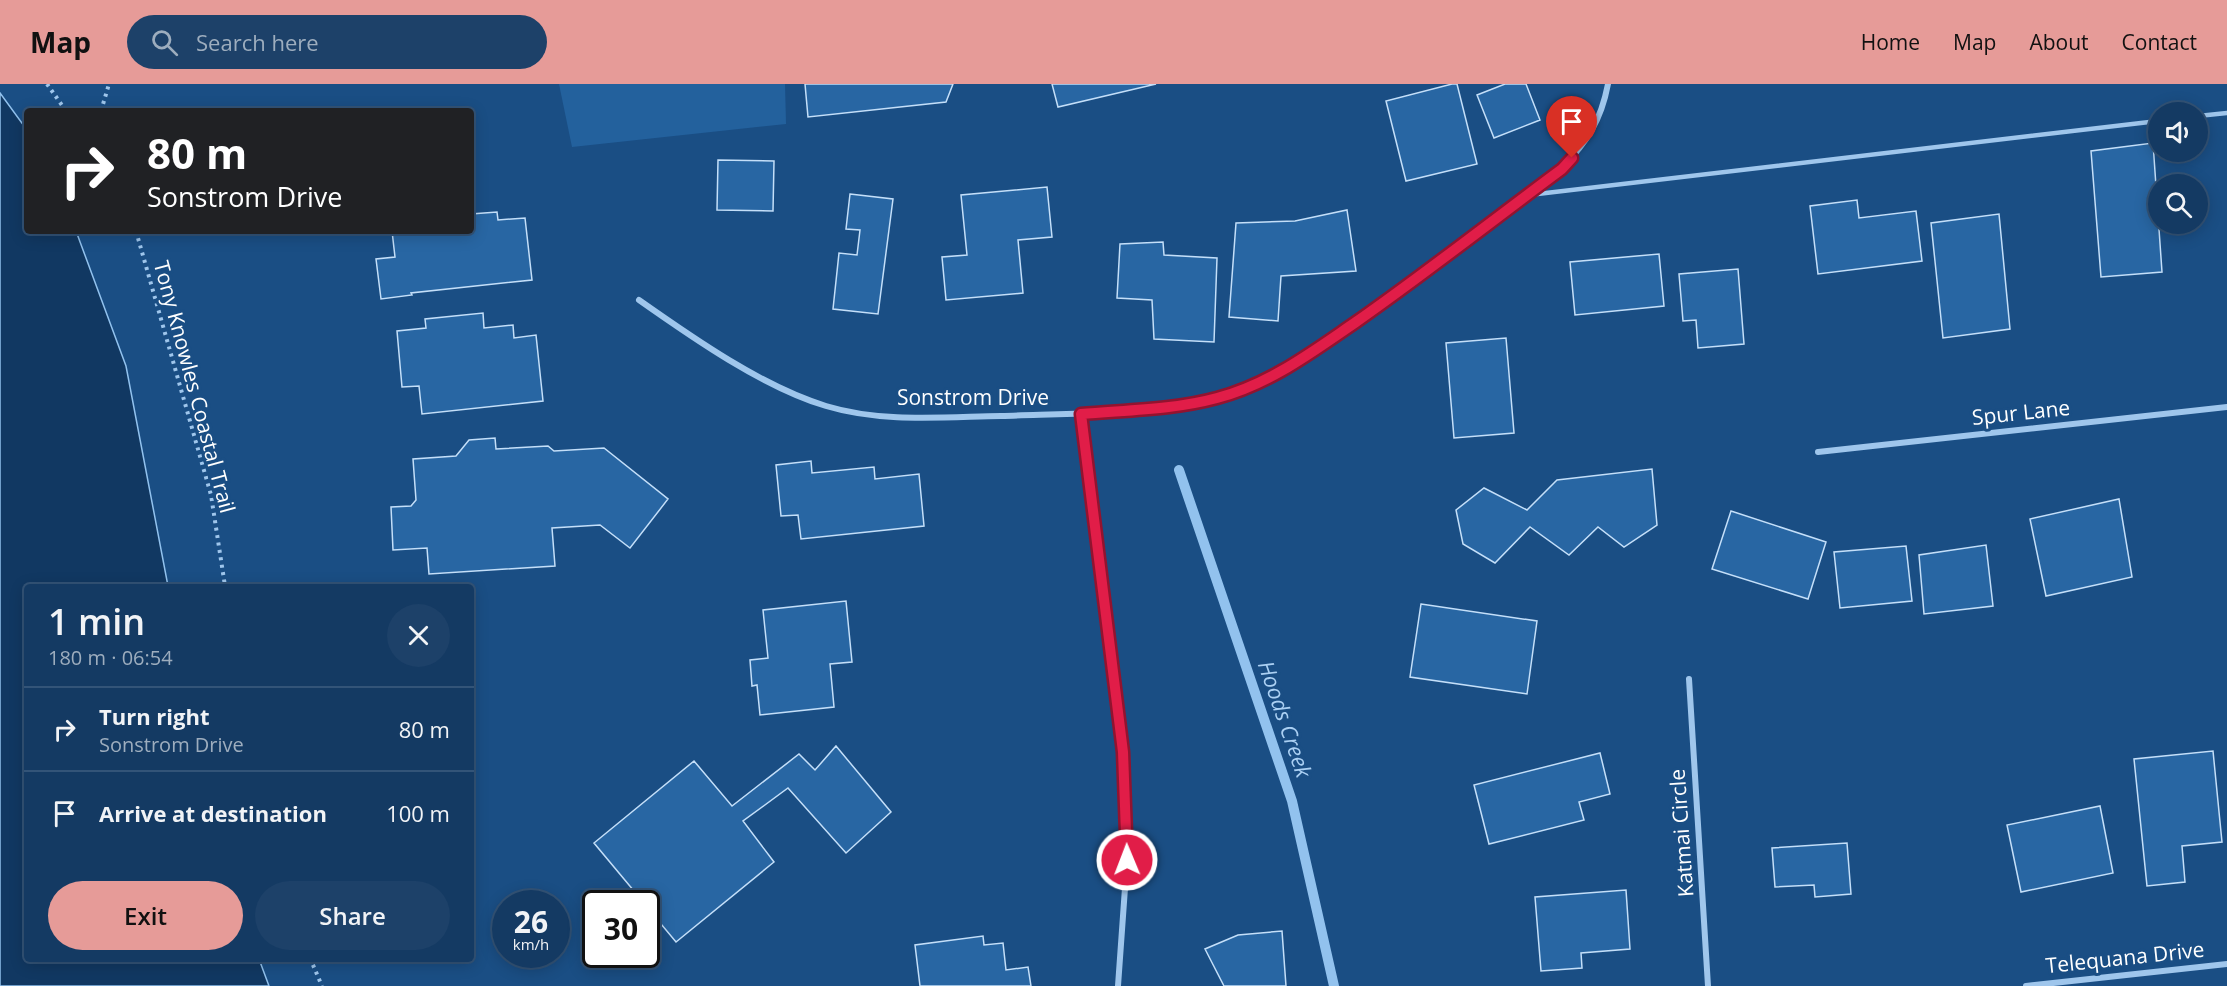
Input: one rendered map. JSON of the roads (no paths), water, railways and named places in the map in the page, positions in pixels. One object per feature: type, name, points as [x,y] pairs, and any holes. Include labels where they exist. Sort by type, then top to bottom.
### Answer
[{"type":"street","name":"Sonstrom Drive","points":[[639,300],[681,330],[780,388],[827,406],[872,414],[925,418],[1081,414],[1178,406],[1218,398],[1255,385],[1291,367],[1406,287],[1562,169],[1582,147],[1599,119],[1608,84]]},
{"type":"street","name":"Spur Lane","points":[[1818,452],[2227,407]]},
{"type":"street","points":[[1081,414],[1123,752],[1127,860],[1118,986]]},
{"type":"street","name":"Katmai Circle","points":[[1689,678],[1708,986]]},
{"type":"street","name":"Telequana Drive","points":[[2026,986],[2227,964]]},
{"type":"lane","points":[[2208,115],[2227,113]]},
{"type":"lane","points":[[1527,195],[2148,122]]},
{"type":"waterway","name":"Hoods Creek","points":[[1179,470],[1292,801],[1334,986]]}]
